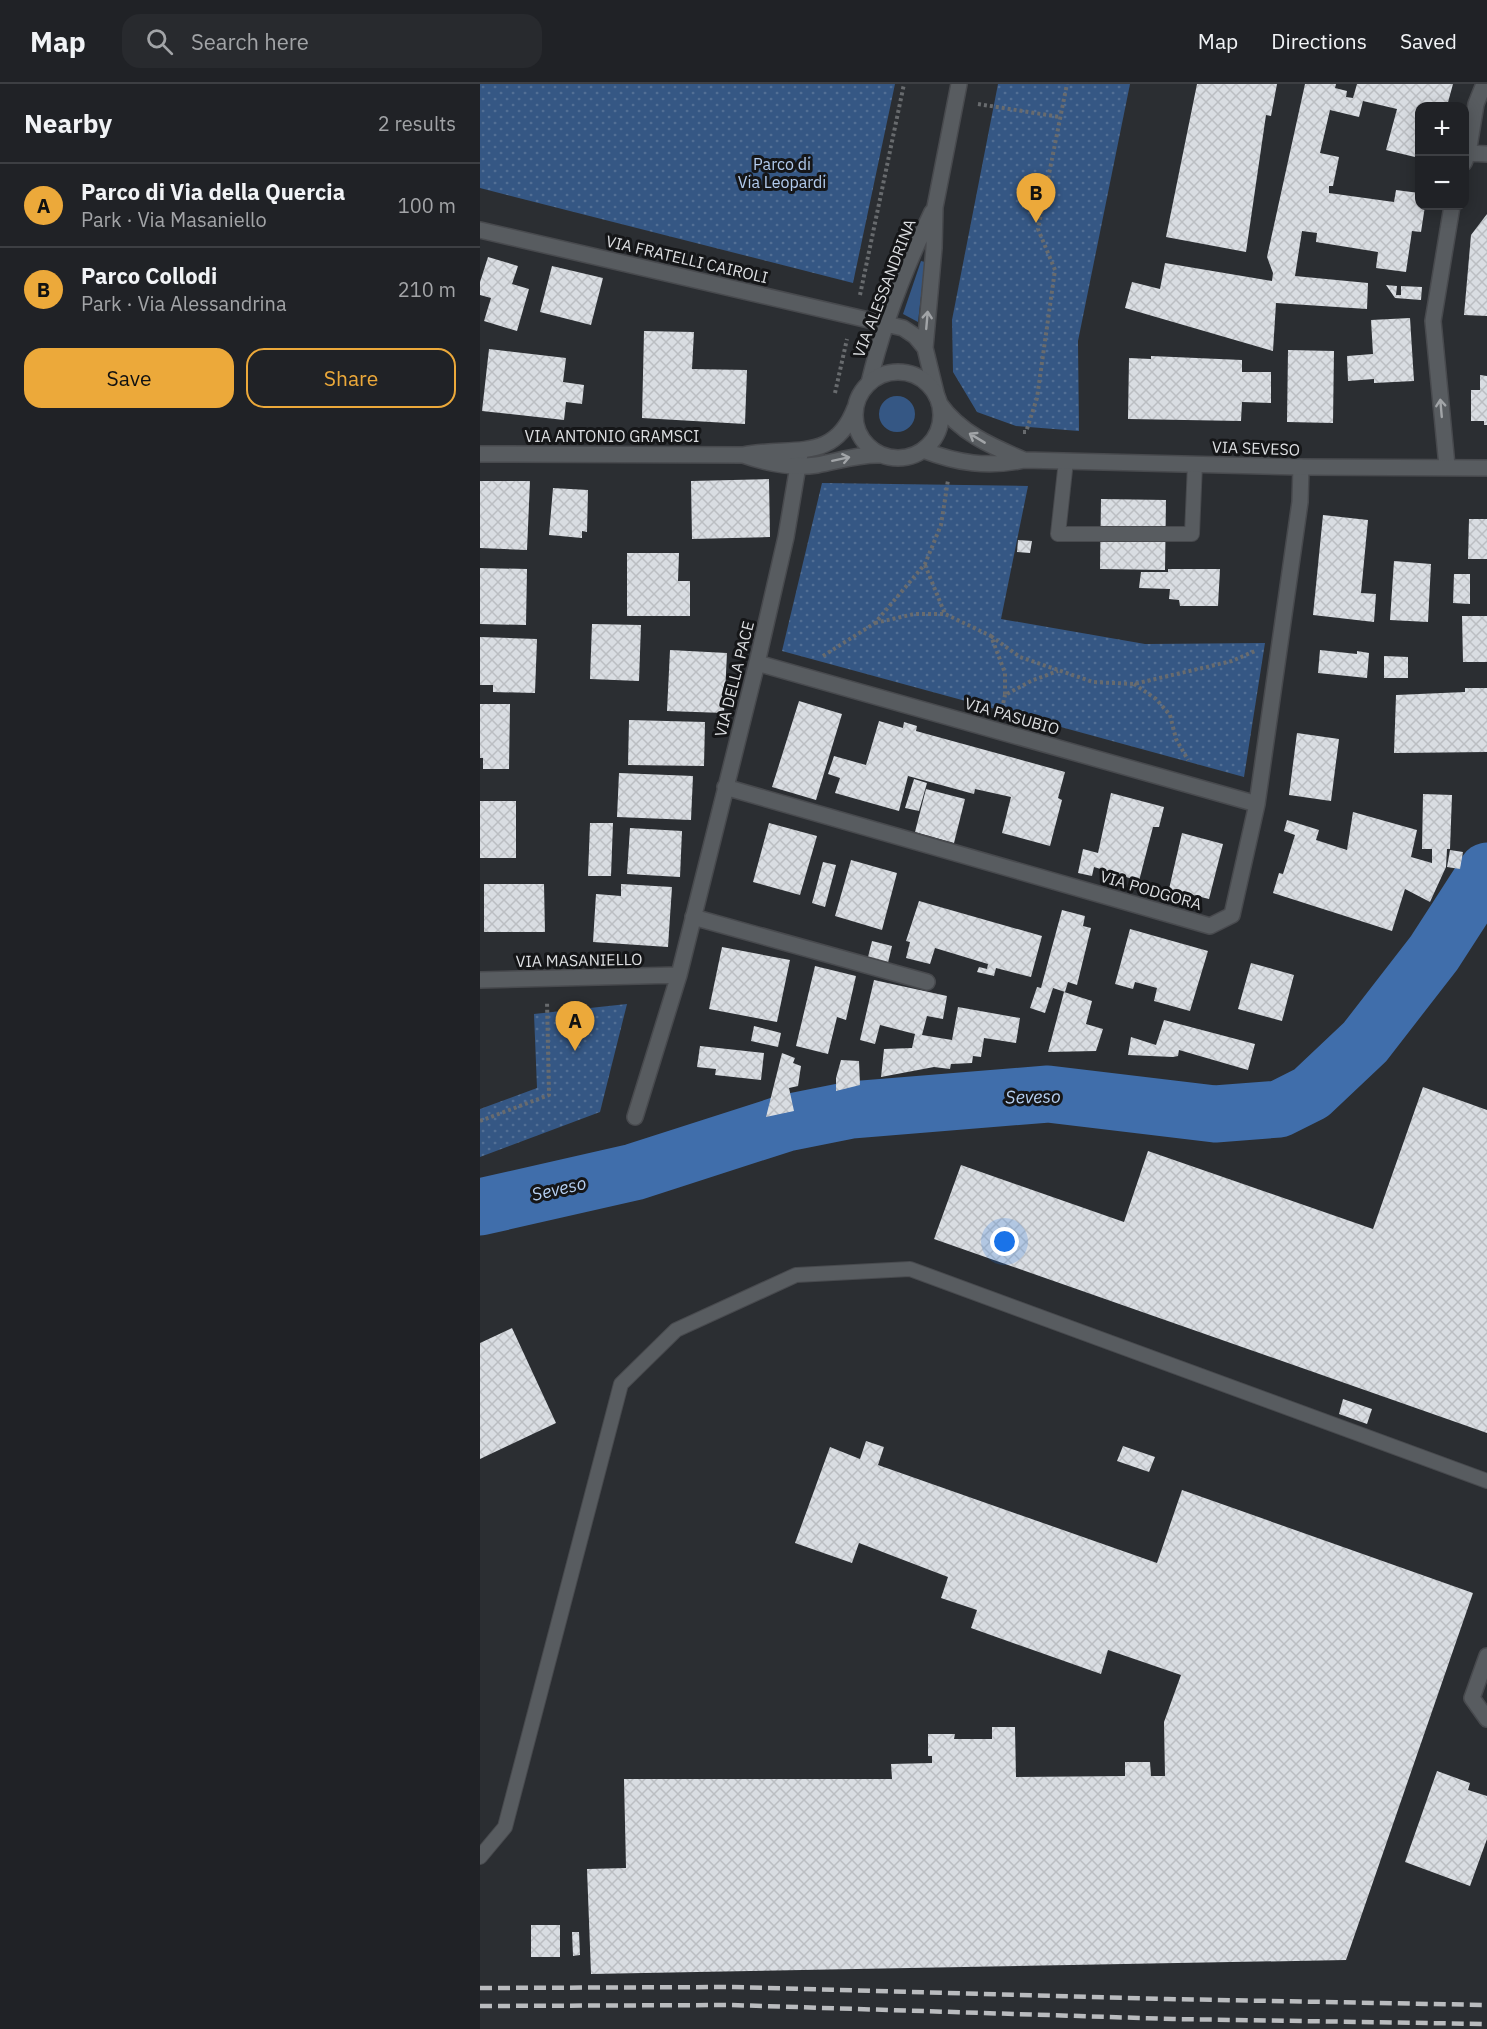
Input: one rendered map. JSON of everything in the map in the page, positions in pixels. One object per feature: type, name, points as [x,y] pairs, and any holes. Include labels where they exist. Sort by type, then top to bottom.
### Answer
[{"type":"street","name":"VIA ALESSANDRINA","points":[[938,400],[925,348],[934,248],[935,207],[959,84]]},
{"type":"street","points":[[1466,156],[1476,104],[1484,84]]},
{"type":"street","points":[[1469,157],[1487,154]]},
{"type":"street","name":"VIA ALESSANDRINA","points":[[869,383],[886,324],[916,245],[935,207]]},
{"type":"street","points":[[1447,466],[1434,321],[1451,210]]},
{"type":"street","name":"VIA FRATELLI CAIROLI","points":[[480,230],[903,328],[915,336],[925,348]]},
{"type":"street","points":[[907,373],[920,378],[938,400],[938,429],[923,450],[903,457],[882,455],[870,448],[860,436],[855,423],[855,408],[860,394],[869,383],[880,376],[907,373]]},
{"type":"street","name":"VIA SEVESO","points":[[938,400],[948,416],[969,433],[1024,460]]},
{"type":"street","name":"VIA ANTONIO GRAMSCI","points":[[480,454],[743,454],[768,450],[801,449],[816,447],[841,436],[855,408]]},
{"type":"street","name":"VIA DELLA PACE","points":[[635,1117],[679,975],[757,663],[786,537],[801,449]]},
{"type":"street","name":"VIA SEVESO","points":[[923,450],[953,462],[1000,466],[1024,460],[1301,467],[1487,468]]},
{"type":"street","name":"VIA ANTONIO GRAMSCI","points":[[743,454],[767,463],[799,465],[815,465],[869,454],[882,455]]},
{"type":"street","name":"VIA PODGORA","points":[[725,787],[1210,926],[1232,915],[1257,804],[1300,502],[1301,467]]},
{"type":"street","name":"VIA PASUBIO","points":[[757,663],[1257,804]]},
{"type":"street","points":[[693,917],[927,981]]},
{"type":"street","name":"VIA MASANIELLO","points":[[480,980],[679,975]]},
{"type":"street","points":[[1487,1656],[1472,1698],[1487,1719]]},
{"type":"lane","points":[[1066,462],[1058,534],[1192,534],[1195,464]]},
{"type":"lane","points":[[480,1857],[505,1827],[621,1384],[676,1330],[796,1275],[910,1269],[1487,1481]]},
{"type":"path","points":[[835,398],[852,316],[860,296],[904,84]]},
{"type":"path","points":[[1016,432],[1026,432],[1037,398],[1055,270],[1038,229],[1066,84]]},
{"type":"path","points":[[957,101],[1060,117]]},
{"type":"path","points":[[814,678],[819,659],[874,623],[925,564],[941,525],[945,489],[953,462]]},
{"type":"path","points":[[925,564],[945,614]]},
{"type":"path","points":[[874,623],[914,614],[945,614],[991,636],[1020,657],[1093,682],[1134,684],[1232,661],[1255,651],[1280,650]]},
{"type":"path","points":[[991,636],[1005,673],[1005,695],[1031,681],[1060,671]]},
{"type":"path","points":[[1134,684],[1156,699],[1170,715],[1176,739],[1188,758],[1187,785]]},
{"type":"path","points":[[480,1121],[549,1095],[547,979]]},
{"type":"green space","name":"Parco di Via Leopardi","points":[[480,84],[895,84],[853,283],[480,188]]},
{"type":"green space","points":[[998,84],[1130,84],[1078,341],[1079,431],[1016,426],[977,412],[953,372],[952,320]]},
{"type":"green space","points":[[921,261],[925,262],[918,322],[903,314]]},
{"type":"green space","points":[[897,396],[910,401],[915,414],[910,427],[897,432],[884,427],[879,414],[884,401]]},
{"type":"green space","points":[[822,483],[1028,486],[1001,619],[1145,644],[1265,643],[1244,777],[782,651]]},
{"type":"green space","points":[[627,1004],[600,1112],[480,1157],[480,1109],[537,1088],[534,1014]]},
{"type":"building","points":[[1197,84],[1277,84],[1271,116],[1266,115],[1246,252],[1166,237]]},
{"type":"building","points":[[1305,84],[1336,84],[1335,88],[1347,91],[1346,97],[1353,98],[1357,84],[1453,84],[1448,102],[1415,102],[1415,157],[1386,150],[1397,109],[1363,101],[1359,117],[1330,110],[1320,153],[1339,157],[1333,186],[1329,186],[1329,193],[1394,202],[1396,190],[1415,192],[1415,210],[1424,210],[1421,232],[1412,231],[1406,272],[1376,268],[1378,252],[1316,242],[1317,233],[1302,231],[1295,276],[1368,283],[1367,309],[1276,303],[1273,351],[1125,308],[1132,282],[1160,289],[1165,263],[1272,281],[1273,273],[1267,257]]},
{"type":"building","points":[[1487,214],[1487,316],[1464,315],[1471,235]]},
{"type":"building","points":[[488,257],[518,266],[512,284],[529,289],[517,331],[484,321],[491,298],[480,295],[480,282]]},
{"type":"building","points":[[552,266],[603,278],[591,325],[540,312]]},
{"type":"building","points":[[1386,285],[1397,286],[1396,295],[1401,295],[1401,286],[1422,287],[1421,300],[1395,298]]},
{"type":"building","points":[[1410,318],[1414,381],[1374,383],[1374,379],[1348,381],[1347,356],[1373,354],[1371,320]]},
{"type":"building","points":[[644,331],[694,332],[692,369],[747,370],[745,424],[642,418]]},
{"type":"building","points":[[489,349],[566,358],[563,382],[584,385],[582,404],[566,402],[564,420],[482,411]]},
{"type":"building","points":[[1288,350],[1334,351],[1333,423],[1287,422]]},
{"type":"building","points":[[1151,356],[1242,360],[1242,372],[1271,372],[1271,403],[1242,402],[1241,421],[1128,419],[1129,358],[1151,359]]},
{"type":"building","points":[[1480,375],[1487,376],[1487,425],[1484,425],[1484,421],[1471,421],[1471,390],[1480,390]]},
{"type":"building","points":[[769,479],[770,537],[692,539],[691,481]]},
{"type":"building","points":[[480,481],[530,481],[527,550],[480,548]]},
{"type":"building","points":[[553,488],[588,490],[587,532],[582,531],[582,538],[549,535]]},
{"type":"building","points":[[1101,499],[1166,500],[1165,570],[1100,569]]},
{"type":"building","points":[[1323,515],[1368,520],[1361,593],[1376,594],[1374,622],[1313,615]]},
{"type":"building","points":[[1469,519],[1487,519],[1487,559],[1468,559]]},
{"type":"building","points":[[1018,540],[1032,541],[1030,553],[1017,552]]},
{"type":"building","points":[[627,553],[679,553],[678,581],[690,581],[690,616],[627,616]]},
{"type":"building","points":[[1394,561],[1431,564],[1428,622],[1390,620]]},
{"type":"building","points":[[480,568],[527,569],[526,625],[480,624]]},
{"type":"building","points":[[1168,569],[1220,569],[1218,606],[1180,606],[1179,600],[1169,599],[1170,589],[1139,588],[1141,572],[1168,572]]},
{"type":"building","points":[[1454,574],[1470,574],[1470,604],[1453,603]]},
{"type":"building","points":[[1462,616],[1487,616],[1487,662],[1463,662]]},
{"type":"building","points":[[592,624],[641,625],[639,681],[590,679]]},
{"type":"building","points":[[480,637],[537,639],[535,693],[493,692],[493,685],[480,685]]},
{"type":"building","points":[[670,650],[727,653],[724,713],[667,711]]},
{"type":"building","points":[[1320,650],[1369,653],[1367,678],[1318,673]]},
{"type":"building","points":[[1384,656],[1408,657],[1408,678],[1384,678]]},
{"type":"building","points":[[1465,688],[1487,688],[1487,752],[1394,753],[1396,695],[1465,692]]},
{"type":"building","points":[[799,701],[842,714],[816,800],[772,787]]},
{"type":"building","points":[[480,704],[510,704],[509,769],[483,769],[483,758],[480,758]]},
{"type":"building","points":[[629,720],[705,722],[704,766],[628,765]]},
{"type":"building","points":[[879,721],[903,728],[904,722],[917,726],[916,731],[1065,772],[1058,798],[1062,800],[1050,846],[1002,833],[1011,797],[975,789],[974,794],[908,776],[899,811],[835,793],[840,778],[828,774],[834,756],[866,765]]},
{"type":"building","points":[[1297,733],[1339,739],[1331,801],[1289,795]]},
{"type":"building","points":[[619,773],[693,776],[691,820],[617,817]]},
{"type":"building","points":[[914,779],[927,783],[919,811],[905,808]]},
{"type":"building","points":[[926,789],[965,799],[954,843],[915,832]]},
{"type":"building","points":[[1111,793],[1164,807],[1159,827],[1153,827],[1139,881],[1094,867],[1092,876],[1078,873],[1083,849],[1098,853]]},
{"type":"building","points":[[1423,794],[1452,795],[1450,849],[1447,849],[1446,867],[1430,902],[1405,889],[1392,931],[1273,893],[1279,873],[1283,874],[1295,835],[1284,831],[1287,820],[1319,830],[1316,840],[1347,850],[1353,812],[1417,830],[1411,857],[1432,863],[1432,849],[1422,849]]},
{"type":"building","points":[[480,801],[516,801],[516,858],[480,858]]},
{"type":"building","points":[[590,823],[613,823],[611,876],[588,876]]},
{"type":"building","points":[[769,823],[817,836],[800,895],[753,882]]},
{"type":"building","points":[[630,828],[682,831],[680,877],[627,874]]},
{"type":"building","points":[[1182,833],[1223,844],[1209,899],[1169,889]]},
{"type":"building","points":[[1450,850],[1463,852],[1460,869],[1447,867]]},
{"type":"building","points":[[851,860],[897,873],[882,930],[835,916]]},
{"type":"building","points":[[823,862],[836,865],[825,907],[812,903]]},
{"type":"building","points":[[484,884],[544,884],[545,932],[484,932]]},
{"type":"building","points":[[621,884],[672,887],[668,947],[593,942],[596,894],[621,896]]},
{"type":"building","points":[[919,901],[1042,936],[1031,977],[996,968],[994,976],[977,972],[979,967],[987,969],[988,964],[935,948],[930,964],[906,958],[910,942],[906,941]]},
{"type":"building","points":[[1062,910],[1085,916],[1083,926],[1091,928],[1077,985],[1068,982],[1065,992],[1053,988],[1045,1013],[1030,1008],[1037,987],[1041,988]]},
{"type":"building","points":[[1130,929],[1208,951],[1190,1011],[1154,1001],[1157,988],[1135,982],[1133,989],[1115,984]]},
{"type":"building","points":[[872,941],[892,946],[887,967],[867,961]]},
{"type":"building","points":[[722,947],[790,960],[777,1022],[709,1009]]},
{"type":"building","points":[[1251,963],[1294,975],[1282,1021],[1238,1009]]},
{"type":"building","points":[[815,966],[856,976],[846,1020],[837,1017],[828,1054],[796,1046]]},
{"type":"building","points":[[874,980],[947,996],[943,1019],[927,1016],[922,1035],[952,1040],[958,1007],[1020,1018],[1016,1043],[984,1038],[981,1057],[973,1056],[972,1063],[951,1064],[950,1069],[934,1067],[881,1077],[884,1049],[912,1048],[915,1034],[880,1025],[875,1044],[860,1040]]},
{"type":"building","points":[[1064,992],[1092,1001],[1086,1024],[1103,1029],[1096,1051],[1048,1052]]},
{"type":"building","points":[[1164,1020],[1255,1044],[1248,1070],[1179,1050],[1178,1056],[1173,1057],[1128,1055],[1131,1037],[1156,1045]]},
{"type":"building","points":[[754,1026],[781,1033],[778,1047],[751,1041]]},
{"type":"building","points":[[700,1046],[764,1053],[761,1080],[715,1075],[716,1069],[697,1067]]},
{"type":"building","points":[[782,1053],[795,1058],[793,1063],[801,1066],[798,1086],[789,1088],[794,1111],[766,1117]]},
{"type":"building","points":[[841,1060],[859,1061],[860,1085],[836,1091],[836,1078]]},
{"type":"building","points":[[1423,1087],[1487,1110],[1487,1433],[934,1239],[961,1165],[1124,1222],[1148,1151],[1373,1229]]},
{"type":"building","points":[[512,1328],[556,1423],[480,1459],[480,1343]]},
{"type":"building","points":[[1343,1399],[1372,1409],[1367,1424],[1339,1414]]},
{"type":"building","points":[[866,1441],[884,1447],[878,1465],[1157,1563],[1182,1490],[1473,1593],[1346,1960],[591,1974],[587,1869],[626,1868],[624,1779],[892,1779],[891,1764],[932,1763],[932,1756],[928,1756],[928,1734],[955,1734],[954,1739],[992,1739],[992,1727],[1015,1727],[1016,1777],[1125,1776],[1125,1762],[1150,1762],[1151,1776],[1165,1776],[1164,1722],[1181,1675],[1108,1650],[1101,1674],[971,1628],[977,1610],[941,1598],[948,1577],[859,1543],[852,1563],[795,1543],[830,1447],[860,1459]]},
{"type":"building","points":[[1123,1446],[1155,1457],[1149,1472],[1117,1461]]},
{"type":"building","points":[[1437,1771],[1470,1783],[1468,1790],[1487,1796],[1487,1839],[1470,1886],[1405,1862]]},
{"type":"building","points":[[531,1925],[560,1925],[560,1957],[531,1957]]},
{"type":"building","points":[[572,1932],[579,1932],[580,1955],[573,1956]]},
{"type":"waterway","name":"Seveso","points":[[480,1207],[634,1172],[786,1123],[851,1110],[1048,1094],[1215,1114],[1279,1109],[1311,1093],[1365,1042],[1434,953],[1487,871]]},
{"type":"railway","points":[[480,1988],[732,1987],[1487,2005]]},
{"type":"railway","points":[[480,2006],[731,2005],[1173,2019],[1487,2024]]},
{"type":"place","name":"Parco Collodi","points":[[1036,223]]},
{"type":"place","name":"Parco di Via della Quercia","points":[[575,1051]]}]
